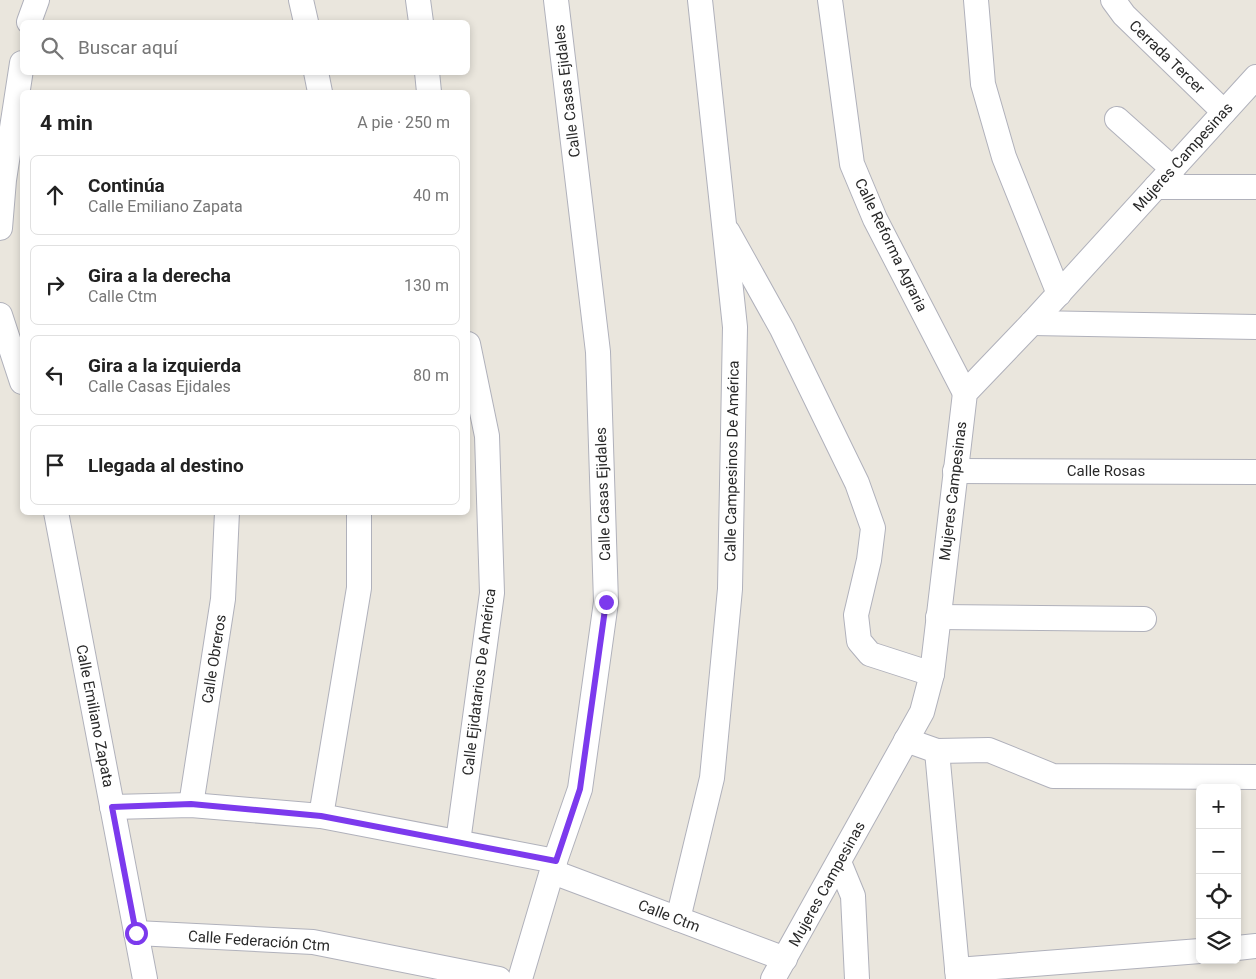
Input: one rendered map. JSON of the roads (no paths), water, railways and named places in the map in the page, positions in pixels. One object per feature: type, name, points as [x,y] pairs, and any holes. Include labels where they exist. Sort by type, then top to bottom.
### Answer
[{"type":"street","points":[[30,20],[37,0]]},
{"type":"street","points":[[301,0],[306,20]]},
{"type":"street","points":[[418,0],[421,20]]},
{"type":"street","name":"Calle Casas Ejidales","points":[[520,979],[554,866],[580,789],[606,602],[598,352],[556,0]]},
{"type":"street","name":"Calle Campesinos De América","points":[[678,919],[712,778],[730,589],[735,327],[722,222],[700,0]]},
{"type":"street","name":"Calle Reforma Agraria","points":[[830,0],[852,164],[876,219],[965,393]]},
{"type":"street","points":[[976,0],[982,84],[1004,157],[1059,294]]},
{"type":"street","name":"Cerrada Tercer","points":[[1112,0],[1124,15],[1224,112]]},
{"type":"street","points":[[0,228],[4,180],[20,75]]},
{"type":"street","points":[[317,75],[320,90]]},
{"type":"street","points":[[427,75],[429,90]]},
{"type":"street","name":"Mujeres Campesinas","points":[[779,969],[922,712],[932,674],[965,393],[1059,294],[1256,77]]},
{"type":"street","points":[[1117,119],[1173,169]]},
{"type":"street","points":[[1156,187],[1256,187]]},
{"type":"street","points":[[722,222],[786,337],[857,483],[872,528],[869,560],[856,615],[859,641],[870,654],[932,674]]},
{"type":"street","points":[[0,316],[20,376]]},
{"type":"street","points":[[1032,323],[1256,327]]},
{"type":"street","name":"Calle Ejidatarios De América","points":[[458,842],[492,593],[488,436],[470,353]]},
{"type":"street","name":"Calle Rosas","points":[[955,471],[1256,472]]},
{"type":"street","name":"Calle Emiliano Zapata","points":[[57,515],[145,979]]},
{"type":"street","name":"Calle Obreros","points":[[191,804],[223,599],[227,515]]},
{"type":"street","points":[[321,816],[359,588],[359,515]]},
{"type":"street","points":[[938,617],[1144,619]]},
{"type":"street","points":[[906,740],[937,751],[988,750],[1053,776],[1256,777]]},
{"type":"street","points":[[937,751],[958,974],[1196,951]]},
{"type":"street","name":"Calle Ctm","points":[[112,807],[191,804],[321,816],[458,842],[554,866],[678,919],[779,969]]},
{"type":"street","points":[[839,862],[853,896],[857,979]]},
{"type":"street","name":"Calle Federación Ctm","points":[[136,933],[313,942],[499,979]]},
{"type":"street","points":[[1241,948],[1256,946]]}]
